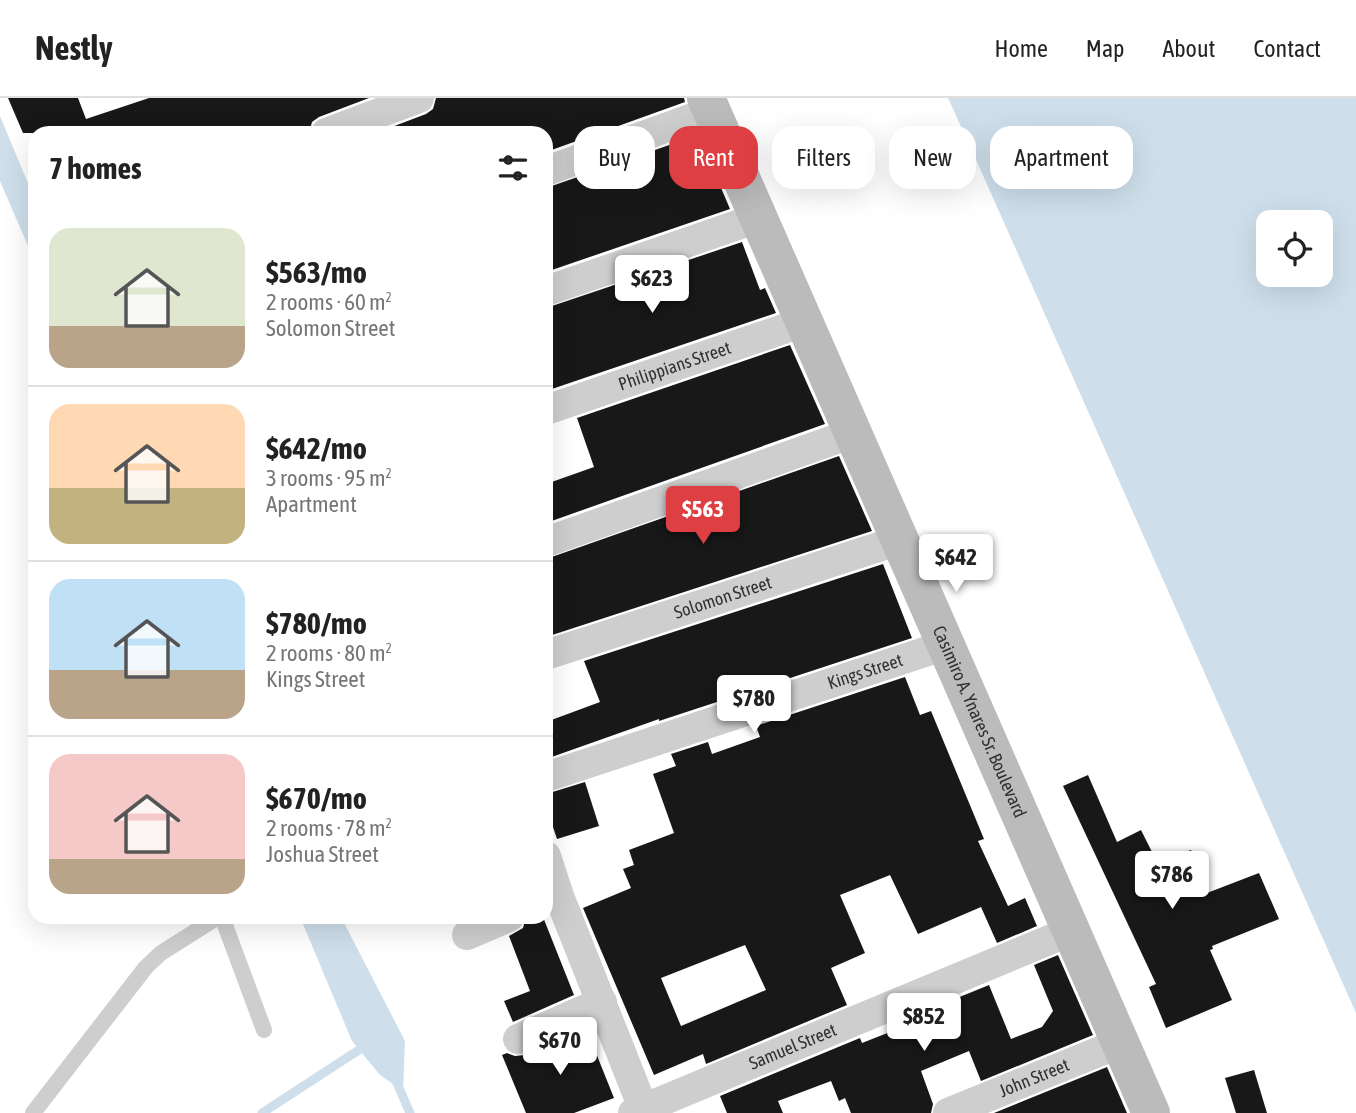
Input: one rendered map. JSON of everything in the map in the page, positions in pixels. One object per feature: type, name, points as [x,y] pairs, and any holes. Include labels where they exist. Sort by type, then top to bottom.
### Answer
[{"type":"main road","name":"Casimiro A. Ynares Sr. Boulevard","points":[[709,104],[1151,1113]]},
{"type":"street","points":[[345,126],[419,98]]},
{"type":"street","points":[[553,168],[709,104]]},
{"type":"street","points":[[553,289],[758,218]]},
{"type":"street","name":"Philippians Street","points":[[553,408],[804,321]]},
{"type":"street","points":[[553,540],[853,433]]},
{"type":"street","name":"Solomon Street","points":[[553,653],[900,540]]},
{"type":"street","name":"Kings Street","points":[[553,775],[946,645]]},
{"type":"street","points":[[553,899],[602,1002],[641,1111]]},
{"type":"street","points":[[467,935],[493,924]]},
{"type":"street","name":"Samuel Street","points":[[641,1111],[1071,931]]},
{"type":"street","points":[[518,1039],[602,1002]]},
{"type":"street","name":"John Street","points":[[948,1113],[1120,1043]]},
{"type":"lane","points":[[33,1113],[146,967],[161,953],[209,924]]},
{"type":"lane","points":[[223,924],[264,1030]]},
{"type":"water","points":[[948,98],[1356,98],[1356,1013],[976,161],[976,126],[960,126]]},
{"type":"water","points":[[0,116],[28,183],[28,246],[0,181]]},
{"type":"water","points":[[303,924],[345,924],[405,1041],[403,1091],[380,1075],[352,1041]]},
{"type":"building","points":[[8,98],[78,98],[86,119],[149,98],[369,98],[319,117],[311,126],[28,126],[28,133],[23,133]]},
{"type":"building","points":[[436,98],[684,98],[685,102],[618,126],[574,126],[574,142],[553,149],[553,126],[394,126],[433,109]]},
{"type":"building","points":[[669,145],[669,189],[722,189],[730,209],[553,270],[553,186],[574,178],[574,189],[655,189],[655,150]]},
{"type":"building","points":[[742,242],[760,290],[765,288],[776,313],[553,389],[553,306]]},
{"type":"building","points":[[790,345],[825,424],[553,521],[553,482],[594,467],[577,418]]},
{"type":"building","points":[[839,456],[872,531],[553,635],[553,557]]},
{"type":"building","points":[[883,564],[912,638],[659,719],[553,757],[553,719],[600,702],[584,661]]},
{"type":"building","points":[[905,677],[920,715],[931,711],[984,839],[978,841],[1008,906],[1025,898],[1037,926],[997,943],[981,907],[918,934],[890,875],[840,895],[865,953],[831,968],[847,1005],[706,1064],[703,1054],[654,1075],[583,908],[631,888],[623,869],[634,865],[629,850],[674,833],[653,774],[676,766],[671,754],[708,742],[712,754],[760,737],[756,726]],"holes":[[[745,945],[766,990],[681,1026],[661,978]]]},
{"type":"building","points":[[1088,775],[1117,842],[1141,830],[1157,862],[1191,850],[1207,893],[1259,873],[1279,919],[1212,946],[1213,949],[1210,950],[1232,1000],[1166,1028],[1149,987],[1156,984],[1063,786]]},
{"type":"building","points":[[585,782],[599,826],[557,839],[553,827],[553,792]]},
{"type":"building","points":[[524,924],[546,924],[574,995],[513,1022],[504,1001],[530,991],[509,936],[523,928]]},
{"type":"building","points":[[1058,955],[1093,1035],[981,1081],[969,1051],[921,1071],[933,1104],[931,1113],[851,1113],[845,1098],[839,1101],[831,1081],[778,1101],[783,1113],[727,1113],[720,1096],[860,1038],[862,1043],[890,1032],[942,1009],[940,1005],[989,985],[1011,1039],[1042,1027],[1053,1011],[1034,965]]},
{"type":"building","points":[[586,1028],[614,1098],[574,1113],[526,1113],[502,1055],[525,1055]]},
{"type":"building","points":[[1107,1067],[1127,1113],[994,1113]]},
{"type":"building","points":[[1254,1070],[1267,1113],[1236,1113],[1225,1078]]},
{"type":"waterway","points":[[262,1113],[368,1044]]},
{"type":"waterway","points":[[394,1076],[410,1113]]}]
